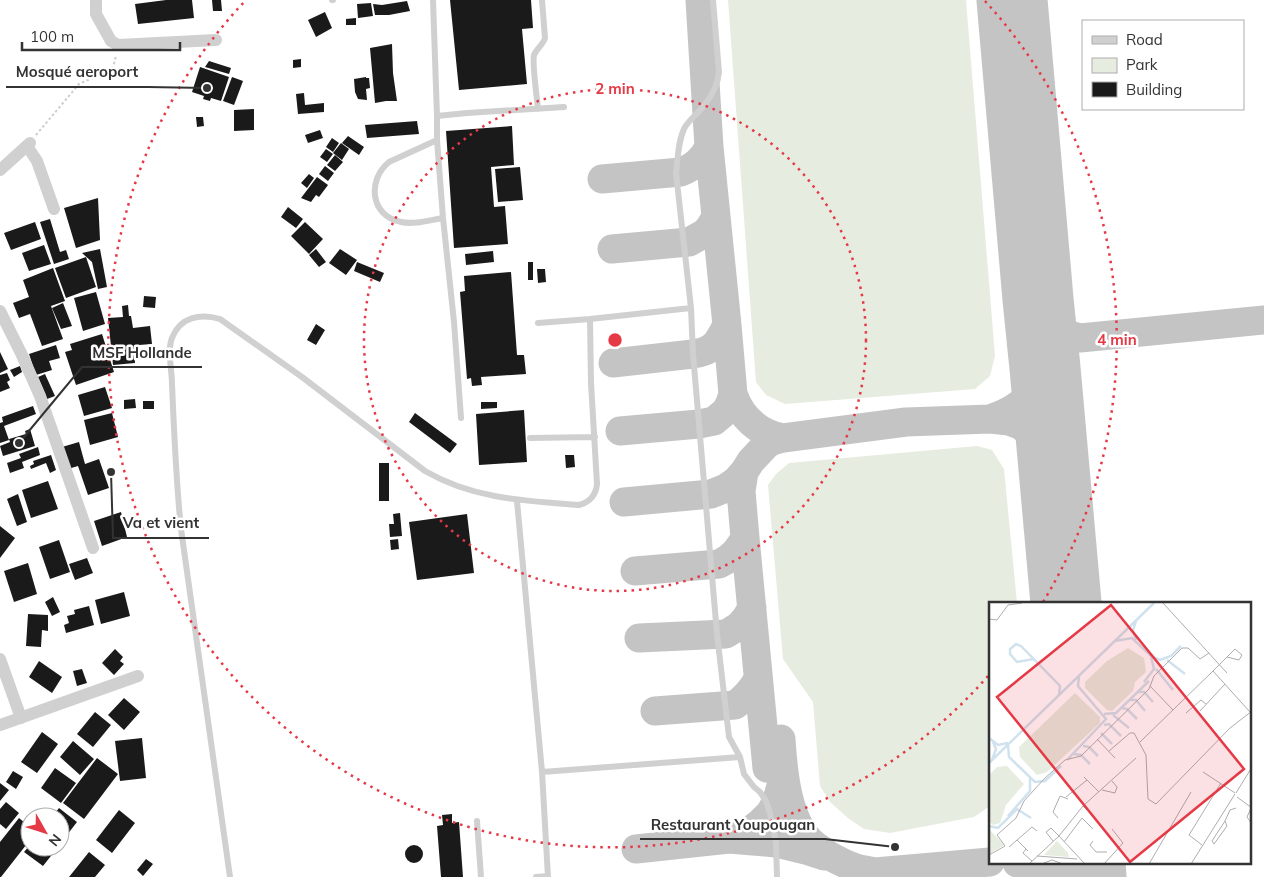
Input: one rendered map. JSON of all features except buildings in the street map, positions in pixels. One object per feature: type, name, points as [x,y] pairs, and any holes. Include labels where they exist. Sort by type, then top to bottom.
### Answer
[{"type":"street","points":[[96,0],[96,14],[111,41],[118,45],[216,40]]},
{"type":"street","points":[[0,170],[29,144],[54,210]]},
{"type":"street","points":[[0,311],[40,396],[93,548]]},
{"type":"street","points":[[0,659],[21,718]]},
{"type":"street","points":[[0,725],[138,676]]},
{"type":"lane","points":[[434,0],[437,140],[461,418]]},
{"type":"lane","points":[[538,109],[534,59],[537,50],[544,43],[545,38],[542,0]]},
{"type":"lane","points":[[713,0],[719,72],[718,81],[703,107],[684,129],[676,173],[690,308],[717,634],[729,738],[740,757],[744,774],[766,801],[776,843],[777,877]]},
{"type":"lane","points":[[437,116],[564,107]]},
{"type":"lane","points":[[437,140],[384,166],[377,177],[375,197],[385,214],[396,221],[410,223],[443,218]]},
{"type":"lane","points":[[538,323],[690,308]]},
{"type":"lane","points":[[230,877],[179,502],[170,344],[175,332],[184,322],[195,317],[207,316],[220,319],[302,377],[425,471],[445,482],[472,491],[517,500],[579,505],[589,500],[596,490],[597,484],[591,384],[590,319]]},
{"type":"lane","points":[[530,438],[595,437]]},
{"type":"lane","points":[[517,500],[542,772],[548,877],[536,877]]},
{"type":"lane","points":[[542,772],[740,757]]},
{"type":"lane","points":[[477,821],[481,877]]},
{"type":"path","points":[[29,144],[79,84],[101,74],[112,72],[118,45]]},
{"type":"green space","points":[[728,0],[966,0],[995,356],[990,376],[975,389],[785,404],[766,395],[756,382]]},
{"type":"green space","points":[[977,446],[992,450],[1004,469],[1017,602],[989,602],[989,807],[974,817],[890,833],[864,829],[830,802],[820,786],[813,702],[783,659],[768,485],[776,474],[789,463]]},
{"type":"taxiway","points":[[700,0],[709,147],[733,394],[746,417],[758,428],[783,438],[906,422],[990,419],[1009,421],[1020,425],[1043,442],[1054,459]]},
{"type":"taxiway","points":[[602,179],[681,172],[690,168],[704,156],[709,147]]},
{"type":"taxiway","points":[[612,249],[689,242],[705,233],[716,217]]},
{"type":"taxiway","points":[[1038,299],[1053,325],[1064,333],[1080,338],[1264,320]]},
{"type":"taxiway","points":[[613,363],[700,353],[711,348],[718,341],[727,325]]},
{"type":"taxiway","points":[[990,419],[1021,404],[1028,397],[1038,380],[1044,356]]},
{"type":"taxiway","points":[[620,431],[714,421],[726,411],[733,394]]},
{"type":"taxiway","points":[[767,768],[741,491],[744,472],[751,461],[766,445],[783,438]]},
{"type":"taxiway","points":[[624,502],[711,494],[726,488],[744,472]]},
{"type":"taxiway","points":[[635,571],[719,564],[728,559],[745,538]]},
{"type":"taxiway","points":[[639,638],[726,634],[739,626],[752,608]]},
{"type":"taxiway","points":[[655,711],[735,705],[748,694],[758,679]]},
{"type":"taxiway","points":[[781,739],[785,779],[791,807],[802,831],[812,843],[828,855],[852,867],[875,872]]},
{"type":"taxiway","points":[[729,839],[747,833],[770,813],[776,803],[783,779]]},
{"type":"taxiway","points":[[636,849],[729,839],[776,843],[824,856]]},
{"type":"taxiway","points":[[860,877],[875,872],[989,862]]},
{"type":"taxiway","points":[[1022,864],[1032,866],[1052,877]]},
{"type":"runway","points":[[1012,0],[1066,602]]},
{"type":"runway","points":[[1090,864],[1091,877]]},
{"type":"place","name":"Mosqué aeroport","points":[[207,88]]},
{"type":"place","name":"MSF Hollande","points":[[19,443]]},
{"type":"place","name":"Va et vient","points":[[111,472]]},
{"type":"place","name":"Restaurant Youpougan","points":[[895,847]]}]
